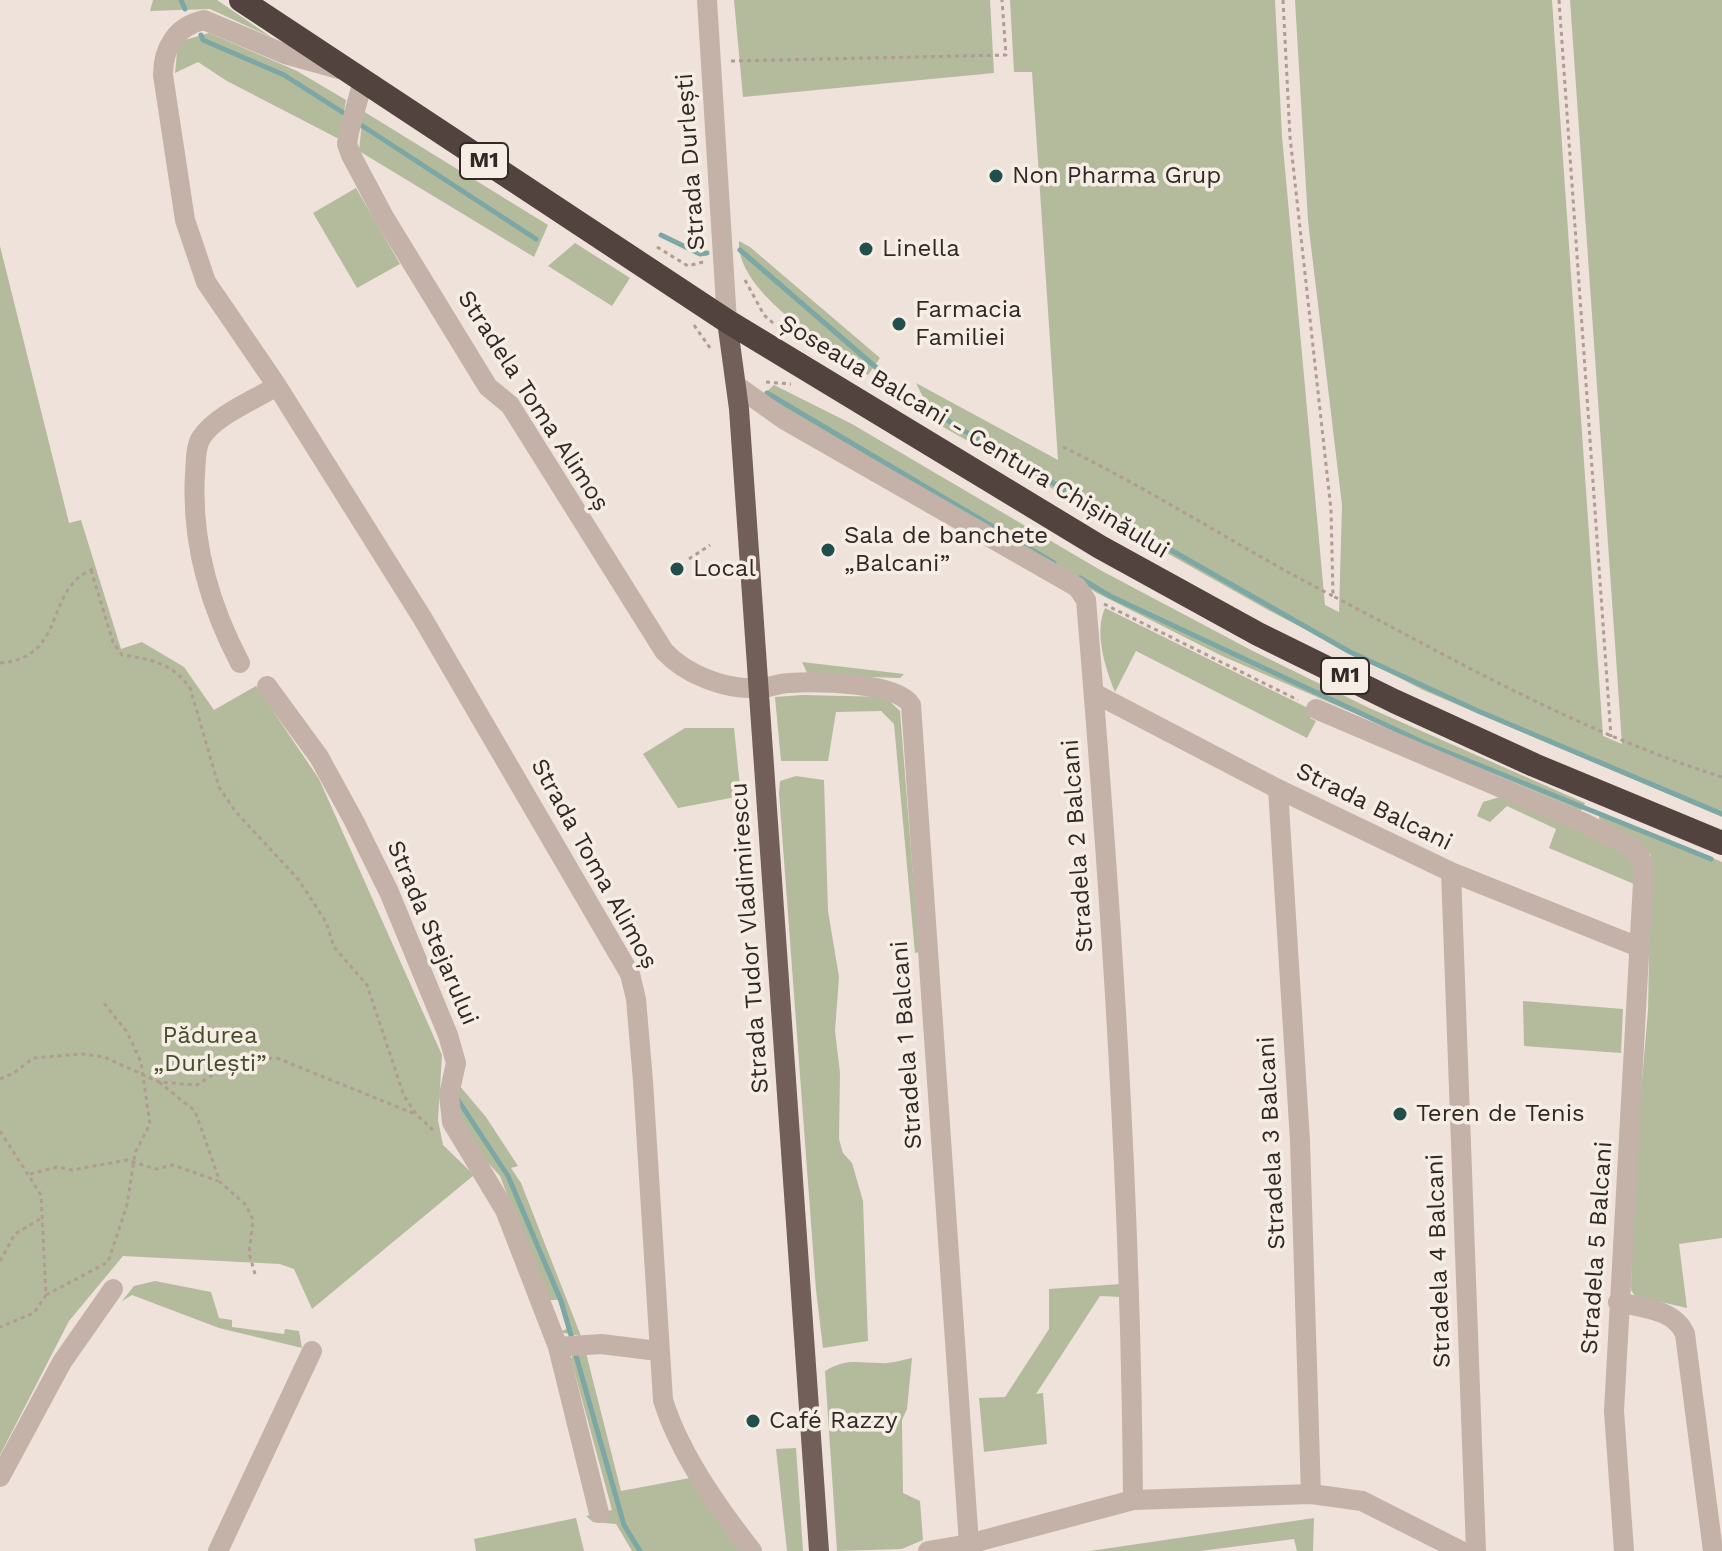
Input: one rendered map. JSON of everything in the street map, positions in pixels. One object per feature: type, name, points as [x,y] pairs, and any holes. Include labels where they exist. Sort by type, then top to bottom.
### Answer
[{"type":"highway","name":"Șoseaua Balcani - Centura Chișinăului","points":[[241,0],[727,321],[1100,547],[1258,634],[1394,701],[1590,808],[1722,843]]},
{"type":"main road","name":"Strada Tudor Vladimirescu","points":[[727,321],[737,386],[819,1551]]},
{"type":"street","name":"Strada Durlești","points":[[707,0],[727,321]]},
{"type":"street","name":"Strada Toma Alimoș","points":[[357,77],[285,54],[204,20],[191,22],[177,32],[163,59],[174,159],[194,252],[206,282],[277,386],[423,619],[630,974],[636,999],[643,1081],[658,1351],[669,1419],[712,1494],[752,1551]]},
{"type":"street","name":"Stradela Toma Alimoș","points":[[357,77],[347,144],[351,155],[392,230],[488,387],[510,405],[664,651],[694,674],[757,688]]},
{"type":"street","points":[[240,663],[220,626],[199,551],[195,484],[198,442],[208,428],[277,386]]},
{"type":"street","points":[[737,386],[785,420],[1077,587],[1086,600]]},
{"type":"street","name":"Stradela 2 Balcani","points":[[1086,600],[1123,1116],[1132,1300],[1133,1500]]},
{"type":"street","name":"Stradela 1 Balcani","points":[[757,688],[787,683],[815,683],[886,689],[906,696],[911,705],[969,1544]]},
{"type":"street","name":"Strada Stejarului","points":[[267,686],[319,757],[389,892],[455,1052],[449,1108],[463,1143],[505,1210],[569,1345],[599,1513]]},
{"type":"street","name":"Strada Balcani","points":[[1094,693],[1278,789],[1451,872],[1641,948]]},
{"type":"street","name":"Stradela 5 Balcani","points":[[1316,709],[1590,808],[1633,848],[1644,864],[1614,1411],[1624,1551]]},
{"type":"street","name":"Stradela 3 Balcani","points":[[1278,789],[1300,1141],[1311,1494]]},
{"type":"street","name":"Stradela 4 Balcani","points":[[1451,872],[1476,1551]]},
{"type":"street","points":[[0,1477],[62,1362],[113,1289]]},
{"type":"street","points":[[1618,1302],[1671,1316],[1680,1323],[1685,1334],[1713,1551]]},
{"type":"street","points":[[569,1345],[658,1351]]},
{"type":"street","points":[[218,1551],[312,1351]]},
{"type":"street","points":[[928,1551],[969,1544],[1133,1500],[1311,1494],[1362,1501],[1461,1551]]},
{"type":"path","points":[[711,61],[1006,55],[1002,0]]},
{"type":"path","points":[[1283,0],[1290,137],[1331,510],[1333,596]]},
{"type":"path","points":[[1559,0],[1611,737]]},
{"type":"path","points":[[657,247],[688,266],[707,259]]},
{"type":"path","points":[[741,269],[764,315],[780,328]]},
{"type":"path","points":[[1063,447],[1126,478],[1260,559],[1512,691],[1651,755],[1722,777]]},
{"type":"path","points":[[689,559],[710,545]]},
{"type":"path","points":[[0,663],[20,661],[41,647],[73,582],[94,569],[113,642],[122,655],[160,662],[180,674],[190,688],[219,787],[235,811],[313,899],[334,947],[367,985],[404,1096],[417,1115],[447,1145],[463,1143]]},
{"type":"path","points":[[1086,600],[1110,604],[1316,709]]},
{"type":"path","points":[[0,1327],[34,1313],[46,1295],[108,1262],[127,1205],[135,1153],[150,1124],[140,1073],[141,1062],[127,1032],[103,1002]]},
{"type":"path","points":[[0,1079],[14,1073],[33,1058],[53,1055],[104,1057],[140,1073],[159,1082],[195,1111],[220,1182]]},
{"type":"path","points":[[159,1082],[197,1085],[236,1060],[277,1058],[417,1115]]},
{"type":"path","points":[[0,1131],[41,1195],[46,1295]]},
{"type":"path","points":[[30,1174],[57,1167],[72,1170],[109,1161],[156,1169],[173,1165],[207,1174],[246,1205],[253,1220],[249,1253],[255,1274]]},
{"type":"path","points":[[0,1261],[15,1234],[40,1219]]},
{"type":"green space","points":[[153,0],[217,0],[271,37],[210,9],[150,11]]},
{"type":"green space","points":[[734,0],[990,0],[994,73],[743,97]]},
{"type":"green space","points":[[1010,0],[1275,0],[1282,136],[1325,605],[1339,612],[1342,505],[1308,221],[1295,0],[1552,0],[1603,736],[1622,744],[1570,0],[1722,0],[1722,817],[1423,690],[1268,610],[936,423],[916,383],[1058,460],[1032,72],[1014,72]]},
{"type":"green space","points":[[209,33],[297,71],[346,100],[339,139],[227,81],[198,62],[175,73],[178,42]]},
{"type":"green space","points":[[363,111],[548,225],[534,257],[359,151]]},
{"type":"green space","points":[[356,188],[400,264],[357,288],[313,213]]},
{"type":"green space","points":[[739,241],[750,247],[880,358],[868,375],[810,334],[768,299],[742,261]]},
{"type":"green space","points":[[575,243],[630,278],[612,306],[548,266]]},
{"type":"green space","name":"Pădurea „Durlești”","points":[[0,246],[69,523],[81,520],[121,649],[142,642],[184,667],[214,710],[256,686],[319,779],[442,1055],[438,1120],[443,1145],[474,1175],[312,1309],[294,1269],[280,1264],[123,1256],[69,1321],[0,1455]]},
{"type":"green space","points":[[774,385],[852,424],[1102,571],[1253,651],[1367,707],[1585,803],[1581,811],[1222,656],[1097,593],[887,467],[786,413],[764,394]]},
{"type":"green space","points":[[1105,608],[1314,711],[1310,718],[1316,721],[1307,738],[1136,651],[1115,692],[1101,639]]},
{"type":"green space","points":[[802,662],[904,674],[900,678],[808,675]]},
{"type":"green space","points":[[775,697],[885,697],[900,711],[919,952],[915,953],[894,724],[881,711],[836,712],[828,761],[781,761]]},
{"type":"green space","points":[[685,728],[734,728],[741,796],[678,808],[643,754]]},
{"type":"green space","points":[[796,776],[824,780],[828,911],[839,977],[835,1031],[840,1073],[839,1139],[843,1153],[852,1163],[863,1201],[868,1341],[823,1348],[779,793],[780,781]]},
{"type":"green space","points":[[1500,797],[1613,846],[1634,861],[1634,884],[1549,848],[1556,829],[1507,806],[1490,822],[1477,816],[1483,802]]},
{"type":"green space","points":[[1600,812],[1722,862],[1722,1238],[1679,1244],[1687,1308],[1635,1296],[1631,1290],[1633,1184],[1648,1011],[1651,855],[1599,819]]},
{"type":"green space","points":[[1523,1001],[1623,1009],[1621,1053],[1524,1046]]},
{"type":"green space","points":[[458,1084],[486,1117],[518,1166],[511,1168],[521,1183],[581,1336],[558,1332],[567,1329],[558,1300],[548,1300],[500,1176],[481,1155],[454,1110]]},
{"type":"green space","points":[[155,1281],[211,1292],[219,1318],[232,1320],[232,1327],[284,1334],[285,1329],[299,1331],[302,1348],[219,1328],[132,1295],[122,1301],[134,1286]]},
{"type":"green space","points":[[1121,1284],[1121,1297],[1100,1296],[1036,1394],[1043,1393],[1047,1444],[984,1452],[979,1398],[1005,1397],[1049,1329],[1049,1289]]},
{"type":"green space","points":[[586,1353],[621,1491],[690,1478],[740,1551],[632,1551],[616,1524],[593,1522],[586,1516],[612,1510],[571,1359],[573,1354]]},
{"type":"green space","points":[[912,1358],[907,1409],[902,1420],[903,1493],[920,1501],[923,1540],[902,1549],[837,1551],[825,1371],[846,1363],[888,1363]]},
{"type":"green space","points":[[796,1448],[803,1551],[787,1551],[776,1449]]},
{"type":"green space","points":[[576,1518],[584,1551],[476,1551],[474,1539]]},
{"type":"green space","points":[[1314,1518],[1313,1551],[1297,1551],[1294,1539],[1200,1551],[1090,1551]]},
{"type":"waterway","points":[[181,0],[185,9]]},
{"type":"waterway","points":[[201,35],[203,40],[284,75],[350,117]]},
{"type":"waterway","points":[[358,123],[536,239]]},
{"type":"waterway","points":[[661,235],[700,254],[707,253]]},
{"type":"waterway","points":[[740,250],[886,376]]},
{"type":"waterway","points":[[767,393],[1054,563]]},
{"type":"waterway","points":[[922,404],[977,439]]},
{"type":"waterway","points":[[1002,454],[1350,652],[1478,711],[1722,814]]},
{"type":"waterway","points":[[1080,578],[1110,596],[1422,742],[1711,859]]},
{"type":"waterway","points":[[458,1100],[508,1176],[561,1301],[573,1342]]},
{"type":"waterway","points":[[575,1352],[624,1525],[640,1551]]},
{"type":"place","name":"Non Pharma Grup","points":[[996,176]]},
{"type":"place","name":"Linella","points":[[866,249]]},
{"type":"place","name":"Farmacia Familiei","points":[[899,324]]},
{"type":"place","name":"Sala de banchete „Balcani”","points":[[828,550]]},
{"type":"place","name":"Local","points":[[677,569]]},
{"type":"place","name":"Teren de Tenis","points":[[1400,1114]]},
{"type":"place","name":"Café Razzy","points":[[753,1421]]}]
